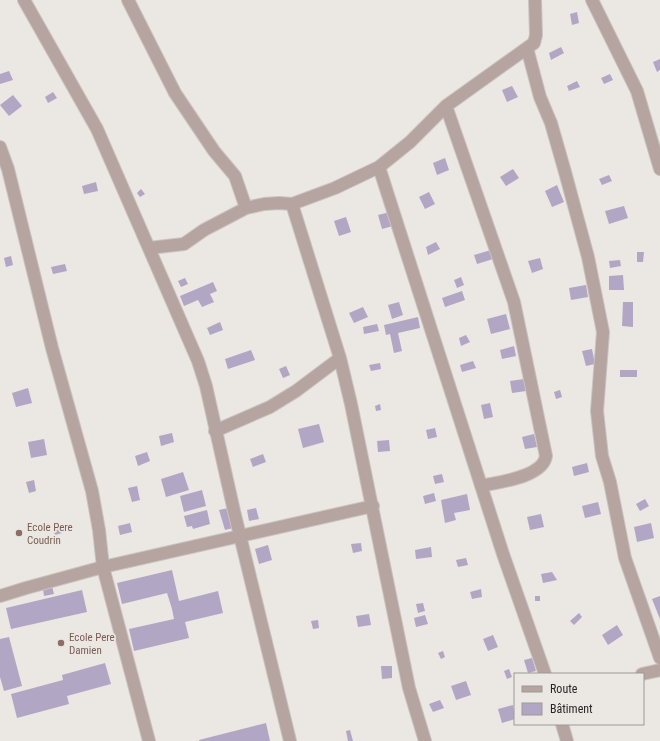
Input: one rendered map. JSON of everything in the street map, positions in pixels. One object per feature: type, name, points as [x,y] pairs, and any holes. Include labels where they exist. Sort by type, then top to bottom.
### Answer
[{"type":"street","points":[[24,0],[96,126],[198,361],[206,386],[215,431],[290,741]]},
{"type":"street","points":[[128,0],[175,93],[214,151],[235,176],[246,208]]},
{"type":"street","points":[[149,248],[184,244],[204,230],[246,208],[264,204],[292,204],[335,188],[379,166],[410,142],[446,106],[534,43],[536,35],[535,0]]},
{"type":"street","points":[[592,0],[637,91],[660,169]]},
{"type":"street","points":[[527,48],[540,97],[551,123],[588,257],[603,332],[597,411],[602,456],[610,482],[625,558],[660,658]]},
{"type":"street","points":[[446,106],[514,302],[546,456],[545,462],[540,468],[519,477],[481,486]]},
{"type":"street","points":[[0,147],[8,169],[52,348],[92,491],[99,530],[103,567],[149,741]]},
{"type":"street","points":[[379,166],[410,258],[481,486],[545,673]]},
{"type":"street","points":[[292,204],[340,358],[374,506],[409,688],[425,741]]},
{"type":"street","points":[[215,431],[270,407],[296,391],[340,358]]},
{"type":"street","points":[[0,596],[103,567],[374,506]]},
{"type":"street","points":[[644,674],[660,670]]},
{"type":"street","points":[[562,725],[567,741]]},
{"type":"building","points":[[577,12],[579,23],[572,25],[570,14]]},
{"type":"building","points":[[561,47],[564,53],[551,60],[549,53]]},
{"type":"building","points":[[660,59],[660,70],[657,72],[653,62]]},
{"type":"building","points":[[9,71],[13,80],[0,84],[0,74]]},
{"type":"building","points":[[610,74],[613,80],[604,84],[601,78]]},
{"type":"building","points":[[577,81],[580,87],[569,91],[567,86]]},
{"type":"building","points":[[512,86],[518,97],[507,102],[502,90]]},
{"type":"building","points":[[53,92],[57,98],[48,103],[45,97]]},
{"type":"building","points":[[13,95],[22,106],[9,116],[0,105]]},
{"type":"building","points":[[445,158],[449,170],[437,175],[433,163]]},
{"type":"building","points":[[513,169],[519,178],[506,186],[500,177]]},
{"type":"building","points":[[609,175],[612,181],[602,185],[599,179]]},
{"type":"building","points":[[96,182],[98,191],[84,194],[82,186]]},
{"type":"building","points":[[557,185],[564,202],[552,207],[545,191]]},
{"type":"building","points":[[141,189],[145,194],[140,197],[137,193]]},
{"type":"building","points":[[429,192],[435,204],[425,209],[419,197]]},
{"type":"building","points":[[624,206],[628,218],[609,224],[605,211]]},
{"type":"building","points":[[390,212],[393,226],[382,229],[378,215]]},
{"type":"building","points":[[346,217],[351,232],[339,236],[334,221]]},
{"type":"building","points":[[436,242],[440,249],[428,255],[426,247]]},
{"type":"building","points":[[491,250],[493,259],[477,264],[474,255]]},
{"type":"building","points":[[637,252],[644,252],[643,262],[637,262]]},
{"type":"building","points":[[11,256],[13,265],[6,267],[4,258]]},
{"type":"building","points":[[540,258],[543,269],[532,273],[528,261]]},
{"type":"building","points":[[620,260],[621,266],[610,268],[609,261]]},
{"type":"building","points":[[65,264],[67,271],[53,274],[51,267]]},
{"type":"building","points":[[623,275],[624,290],[609,290],[609,276]]},
{"type":"building","points":[[461,277],[464,285],[457,288],[454,280]]},
{"type":"building","points":[[185,278],[188,284],[181,287],[178,281]]},
{"type":"building","points":[[213,282],[217,291],[210,294],[214,302],[202,307],[198,300],[184,306],[180,296]]},
{"type":"building","points":[[586,285],[588,297],[571,300],[569,288]]},
{"type":"building","points":[[462,291],[465,300],[445,307],[442,298]]},
{"type":"building","points":[[399,302],[403,315],[392,319],[388,305]]},
{"type":"building","points":[[623,302],[633,302],[633,327],[622,326]]},
{"type":"building","points":[[363,307],[368,317],[354,323],[349,313]]},
{"type":"building","points":[[506,314],[510,329],[491,334],[487,319]]},
{"type":"building","points":[[418,317],[420,328],[398,333],[402,351],[394,353],[390,334],[386,335],[384,325]]},
{"type":"building","points":[[220,322],[223,330],[210,335],[207,328]]},
{"type":"building","points":[[377,324],[379,331],[364,334],[363,327]]},
{"type":"building","points":[[466,335],[470,342],[461,346],[459,338]]},
{"type":"building","points":[[514,346],[516,356],[502,359],[500,350]]},
{"type":"building","points":[[592,349],[595,364],[586,366],[582,351]]},
{"type":"building","points":[[251,350],[255,360],[228,369],[225,359]]},
{"type":"building","points":[[473,361],[476,368],[462,372],[460,365]]},
{"type":"building","points":[[380,363],[381,369],[371,371],[369,365]]},
{"type":"building","points":[[286,366],[290,375],[283,378],[279,369]]},
{"type":"building","points":[[620,370],[637,370],[637,377],[620,377]]},
{"type":"building","points":[[524,379],[526,391],[512,393],[510,381]]},
{"type":"building","points":[[28,388],[32,403],[16,407],[12,393]]},
{"type":"building","points":[[560,390],[562,397],[556,399],[554,392]]},
{"type":"building","points":[[490,403],[493,417],[484,419],[481,405]]},
{"type":"building","points":[[380,404],[381,410],[376,411],[375,406]]},
{"type":"building","points":[[319,424],[324,442],[303,448],[298,429]]},
{"type":"building","points":[[435,428],[437,437],[428,439],[426,430]]},
{"type":"building","points":[[172,433],[174,442],[161,446],[159,436]]},
{"type":"building","points":[[534,434],[537,447],[525,449],[522,437]]},
{"type":"building","points":[[44,439],[47,455],[31,458],[28,442]]},
{"type":"building","points":[[389,440],[390,451],[378,452],[377,441]]},
{"type":"building","points":[[147,452],[150,461],[138,466],[135,456]]},
{"type":"building","points":[[263,454],[266,462],[253,467],[250,459]]},
{"type":"building","points":[[587,463],[589,472],[574,476],[572,467]]},
{"type":"building","points":[[183,472],[189,490],[166,497],[161,479]]},
{"type":"building","points":[[442,474],[444,482],[435,484],[433,476]]},
{"type":"building","points":[[34,480],[36,491],[29,493],[26,482]]},
{"type":"building","points":[[137,486],[140,500],[132,502],[128,488]]},
{"type":"building","points":[[202,490],[206,506],[184,512],[180,496]]},
{"type":"building","points":[[434,493],[436,501],[425,504],[423,496]]},
{"type":"building","points":[[467,494],[470,510],[454,513],[456,520],[445,523],[441,500]]},
{"type":"building","points":[[645,499],[649,506],[640,511],[636,504]]},
{"type":"building","points":[[598,502],[601,514],[585,518],[582,506]]},
{"type":"building","points":[[228,508],[233,528],[225,530],[219,510]]},
{"type":"building","points":[[256,508],[259,519],[249,521],[247,510]]},
{"type":"building","points":[[207,510],[210,524],[193,529],[192,526],[187,527],[184,516]]},
{"type":"building","points":[[541,514],[544,527],[530,530],[527,517]]},
{"type":"building","points":[[130,523],[132,532],[120,535],[118,526]]},
{"type":"building","points":[[651,523],[654,538],[637,542],[634,527]]},
{"type":"building","points":[[60,527],[62,533],[55,535],[53,529]]},
{"type":"building","points":[[361,543],[362,551],[353,553],[351,544]]},
{"type":"building","points":[[268,545],[272,560],[259,564],[255,549]]},
{"type":"building","points":[[431,547],[432,557],[416,559],[415,550]]},
{"type":"building","points":[[466,558],[468,565],[458,567],[456,560]]},
{"type":"building","points":[[172,570],[179,601],[218,591],[223,613],[185,622],[189,638],[134,651],[129,629],[174,619],[172,609],[167,593],[122,604],[117,583]]},
{"type":"building","points":[[552,572],[557,580],[543,583],[541,574]]},
{"type":"building","points":[[52,586],[54,594],[44,596],[43,589]]},
{"type":"building","points":[[481,589],[482,597],[472,599],[470,592]]},
{"type":"building","points":[[82,590],[87,612],[11,629],[6,608]]},
{"type":"building","points":[[535,596],[540,596],[540,601],[535,601]]},
{"type":"building","points":[[660,596],[660,619],[652,599]]},
{"type":"building","points":[[423,603],[425,611],[418,613],[416,604]]},
{"type":"building","points":[[579,613],[582,617],[574,625],[570,621]]},
{"type":"building","points":[[369,614],[371,625],[358,627],[356,616]]},
{"type":"building","points":[[425,615],[428,624],[416,627],[414,618]]},
{"type":"building","points":[[318,620],[319,628],[313,629],[311,621]]},
{"type":"building","points":[[617,625],[623,635],[608,645],[602,635]]},
{"type":"building","points":[[493,635],[498,647],[488,651],[483,639]]},
{"type":"building","points":[[9,637],[22,686],[4,691],[0,677],[0,639]]},
{"type":"building","points":[[443,651],[445,657],[441,659],[438,653]]},
{"type":"building","points":[[532,658],[536,671],[528,673],[524,660]]},
{"type":"building","points":[[105,663],[111,684],[67,696],[69,704],[17,718],[11,694],[63,680],[62,675]]},
{"type":"building","points":[[381,666],[392,666],[392,678],[382,679]]},
{"type":"building","points":[[509,669],[512,677],[507,679],[504,671]]},
{"type":"building","points":[[466,681],[471,695],[456,700],[451,686]]},
{"type":"building","points":[[440,700],[444,708],[433,712],[429,704]]},
{"type":"building","points":[[513,705],[514,719],[502,723],[498,709]]},
{"type":"building","points":[[266,723],[270,741],[199,741],[199,740]]},
{"type":"building","points":[[350,730],[353,741],[348,741],[346,731]]},
{"type":"place","name":"Ecole Pere Coudrin","points":[[19,533]]},
{"type":"place","name":"Ecole Pere Damien","points":[[61,643]]}]
